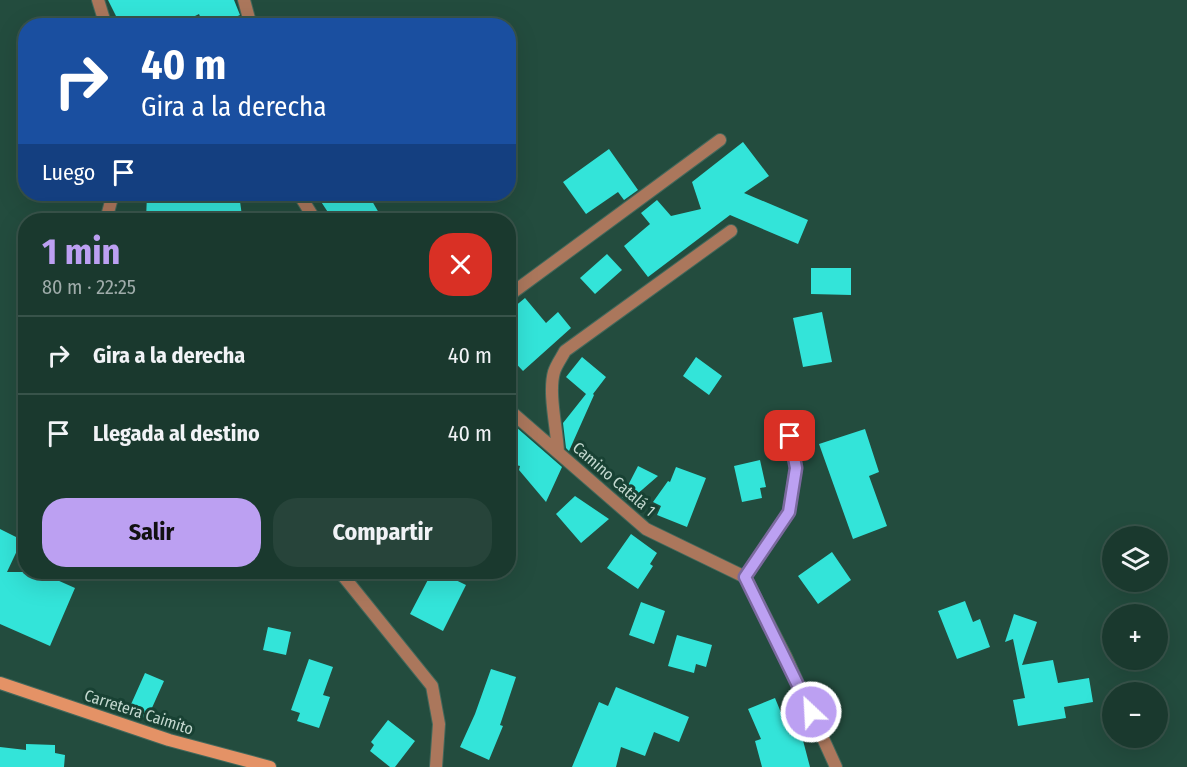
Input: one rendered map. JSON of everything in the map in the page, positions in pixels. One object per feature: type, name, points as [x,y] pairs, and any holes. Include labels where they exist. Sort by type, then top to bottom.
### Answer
[{"type":"street","points":[[98,0],[104,18]]},
{"type":"street","points":[[244,0],[249,18]]},
{"type":"street","points":[[516,290],[720,140]]},
{"type":"street","points":[[558,452],[557,426],[552,403],[554,372],[565,351],[731,231]]},
{"type":"street","name":"Camino Catalá 1","points":[[516,416],[646,529],[745,577]]},
{"type":"street","points":[[790,436],[796,468],[789,512],[745,577],[786,657],[836,767]]},
{"type":"street","points":[[346,579],[432,686],[439,724],[436,767]]},
{"type":"street","name":"Carretera Caimito","points":[[0,683],[169,740],[270,767]]},
{"type":"building","points":[[108,0],[234,0],[240,15],[233,18],[201,18],[199,14],[191,18],[117,18]]},
{"type":"building","points":[[743,142],[769,176],[744,193],[808,220],[798,244],[730,215],[648,277],[624,246],[650,224],[641,213],[657,200],[671,216],[701,209],[692,182]]},
{"type":"building","points":[[609,149],[638,190],[624,200],[618,192],[586,214],[563,182]]},
{"type":"building","points":[[147,201],[240,201],[242,213],[146,213]]},
{"type":"building","points":[[321,201],[372,201],[379,213],[328,213]]},
{"type":"building","points":[[607,254],[622,270],[595,294],[580,278]]},
{"type":"building","points":[[811,268],[851,268],[851,295],[811,294]]},
{"type":"building","points":[[525,298],[546,323],[558,312],[571,328],[523,371],[516,364],[516,305]]},
{"type":"building","points":[[822,312],[832,362],[803,367],[793,318]]},
{"type":"building","points":[[582,357],[606,377],[593,394],[569,451],[566,448],[563,423],[586,394],[566,377]]},
{"type":"building","points":[[696,357],[722,376],[709,395],[683,376]]},
{"type":"building","points":[[516,427],[562,467],[546,502],[519,470],[520,466],[516,465]]},
{"type":"building","points":[[865,429],[879,472],[869,476],[887,526],[853,539],[819,444]]},
{"type":"building","points":[[760,460],[766,487],[760,488],[762,498],[742,502],[734,466]]},
{"type":"building","points":[[638,466],[658,476],[628,502],[622,497]]},
{"type":"building","points":[[676,467],[706,478],[687,527],[657,515],[661,506],[653,502],[668,481],[670,482]]},
{"type":"building","points":[[575,496],[609,519],[581,543],[556,514]]},
{"type":"building","points":[[0,529],[18,538],[18,549],[7,572],[18,572],[18,579],[55,579],[75,588],[50,646],[0,624]]},
{"type":"building","points":[[631,534],[657,553],[650,564],[653,566],[638,589],[607,568]]},
{"type":"building","points":[[832,552],[851,580],[818,604],[798,576]]},
{"type":"building","points":[[428,579],[454,579],[466,585],[443,631],[410,614]]},
{"type":"building","points":[[965,601],[973,622],[980,619],[990,647],[957,659],[938,611]]},
{"type":"building","points":[[641,602],[665,611],[654,644],[629,635]]},
{"type":"building","points":[[1014,614],[1037,622],[1022,665],[1053,660],[1058,683],[1089,678],[1093,702],[1064,707],[1066,718],[1018,726],[1013,700],[1025,698],[1013,639],[1005,642]]},
{"type":"building","points":[[268,627],[291,632],[286,655],[263,650]]},
{"type":"building","points":[[677,635],[712,645],[706,667],[696,664],[694,673],[668,666]]},
{"type":"building","points":[[309,659],[333,667],[323,695],[330,697],[319,728],[297,721],[300,713],[291,710]]},
{"type":"building","points":[[491,669],[516,677],[500,725],[503,726],[489,760],[460,747]]},
{"type":"building","points":[[145,673],[164,681],[147,719],[128,711]]},
{"type":"building","points":[[616,687],[689,717],[679,742],[654,732],[645,756],[621,747],[616,767],[572,767],[599,702],[608,706]]},
{"type":"building","points":[[775,698],[789,732],[800,729],[810,767],[762,767],[755,741],[761,739],[748,709]]},
{"type":"building","points":[[388,720],[415,741],[395,767],[390,767],[370,751],[374,745],[371,742]]},
{"type":"building","points":[[26,744],[55,745],[55,753],[65,755],[64,767],[0,767],[0,747],[26,750]]},
{"type":"route","points":[[790,436],[796,468],[789,512],[745,577],[811,712]]}]
